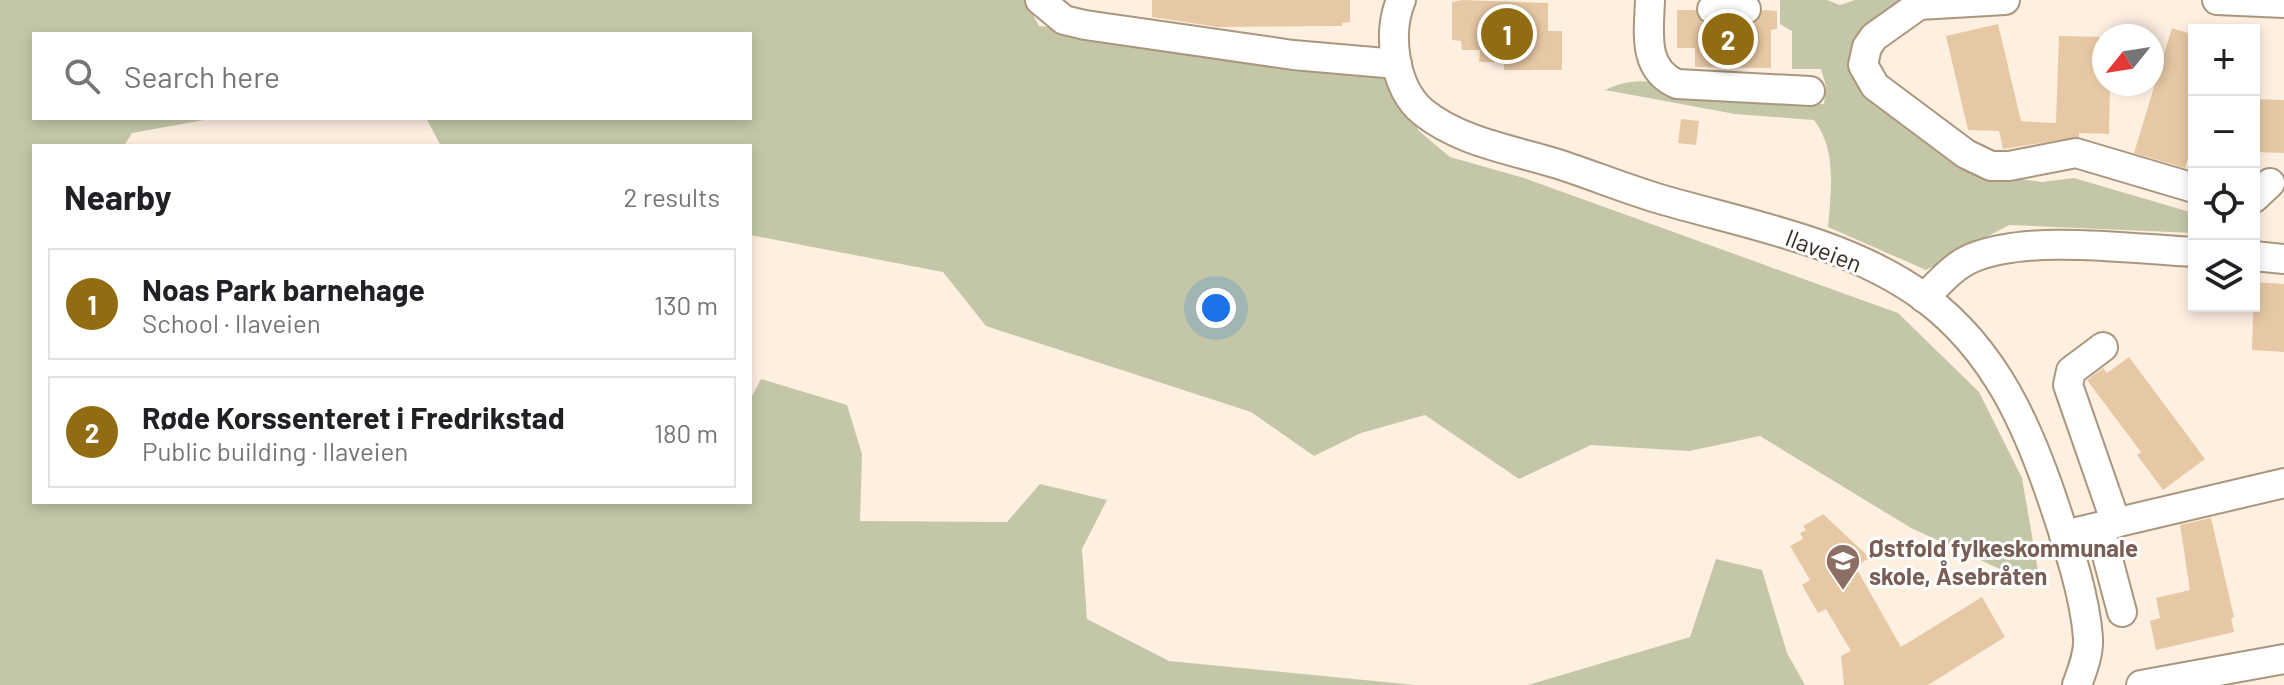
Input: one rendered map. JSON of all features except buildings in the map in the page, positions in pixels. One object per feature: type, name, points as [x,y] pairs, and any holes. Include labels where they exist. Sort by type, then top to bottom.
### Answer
[{"type":"street","points":[[1040,0],[1064,20],[1085,25],[1293,55],[1397,64]]},
{"type":"street","name":"Ilaveien","points":[[1401,0],[1396,23],[1397,64],[1413,101],[1423,112],[1456,131],[1658,198],[1822,245],[1924,298],[1962,332],[2000,377],[2033,445],[2064,535],[2088,639],[2077,685]]},
{"type":"street","points":[[1650,0],[1648,45],[1657,70],[1665,79],[1677,84],[1810,91]]},
{"type":"street","points":[[2005,0],[1919,3],[1874,37],[1867,47],[1863,65],[1875,86],[1966,154],[1991,166],[2009,166],[2076,153],[2188,186]]},
{"type":"street","points":[[2217,0],[2284,3]]},
{"type":"street","points":[[1712,6],[1756,7]]},
{"type":"street","points":[[1924,298],[1943,278],[1971,258],[2005,251],[2075,245],[2188,252]]},
{"type":"street","points":[[2260,257],[2284,259]]},
{"type":"street","points":[[2103,347],[2071,371],[2068,385],[2108,526],[2122,612]]},
{"type":"street","points":[[2064,535],[2284,483]]},
{"type":"street","points":[[2141,685],[2284,659]]},
{"type":"green space","points":[[0,0],[1025,0],[1039,26],[1373,57],[1419,131],[1450,157],[1524,178],[1898,313],[1979,392],[2022,478],[2041,588],[1911,528],[1760,436],[1689,451],[1591,445],[1519,479],[1425,415],[1361,433],[1314,456],[1251,412],[986,326],[943,272],[752,235],[752,144],[440,144],[427,120],[752,120],[752,32],[32,32],[32,120],[204,120],[132,133],[125,144],[32,144],[32,504],[752,504],[752,396],[761,379],[847,405],[862,454],[860,521],[1007,522],[1040,484],[1107,500],[1082,549],[1087,619],[1169,661],[1415,685],[0,685]]},
{"type":"green space","points":[[1780,0],[1827,0],[1840,5],[1855,0],[1906,0],[1859,64],[2005,177],[2042,182],[2074,178],[2188,211],[2188,233],[2009,225],[1926,270],[1828,227],[1831,171],[1826,144],[1814,120],[1735,114],[1605,90],[1630,82],[1646,82],[1824,104],[1826,86],[1821,69],[1792,69],[1792,31],[1780,24]]},
{"type":"green space","points":[[1716,559],[1762,570],[1787,653],[1805,685],[1528,685],[1690,637]]},
{"type":"place","name":"Noas Park barnehage","points":[[1507,34]]},
{"type":"place","name":"Røde Korssenteret i Fredrikstad","points":[[1728,39]]},
{"type":"place","name":"Østfold fylkeskommunale skole, Åsebråten","points":[[1843,592]]}]
